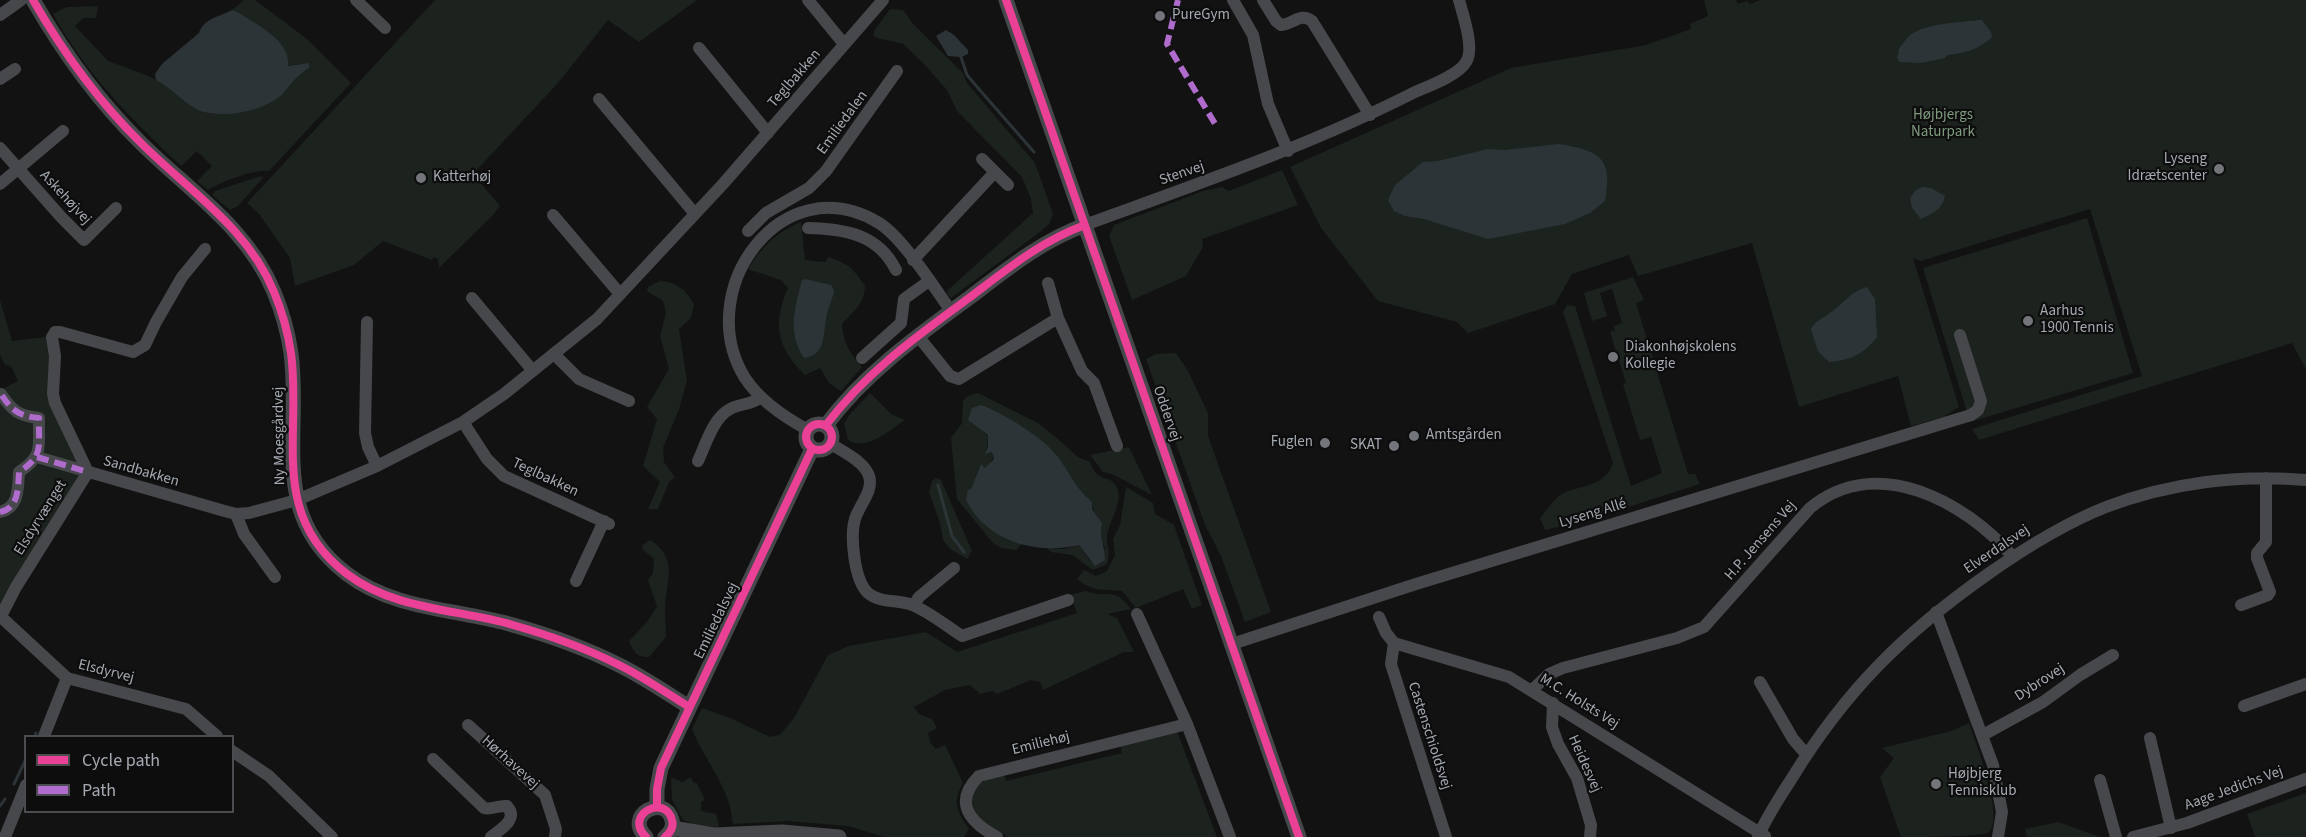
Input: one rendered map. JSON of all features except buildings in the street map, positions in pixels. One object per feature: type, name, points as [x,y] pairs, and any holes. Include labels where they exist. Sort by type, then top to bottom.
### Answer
[{"type":"street","points":[[0,15],[21,0]]},
{"type":"street","name":"Ny Moesgårdvej","points":[[33,0],[54,36],[111,113],[142,145],[223,218],[249,248],[263,270],[280,309],[291,353],[292,458],[297,500],[316,542],[330,559],[364,586],[403,601],[512,624],[584,648],[618,664],[689,707]]},
{"type":"street","points":[[356,0],[385,28]]},
{"type":"street","points":[[807,0],[844,44]]},
{"type":"street","name":"Teglbakken","points":[[297,500],[377,466],[463,422],[504,394],[597,319],[768,133],[883,0]]},
{"type":"street","name":"Oddervej","points":[[1006,0],[1299,837]]},
{"type":"street","points":[[1233,0],[1253,35],[1268,104],[1288,151]]},
{"type":"street","points":[[1263,0],[1281,26],[1302,17],[1312,21],[1370,115]]},
{"type":"street","name":"Stenvej","points":[[1085,225],[1288,151],[1370,115],[1449,76],[1466,63],[1469,46],[1459,0]]},
{"type":"street","name":"Teglbakken","points":[[699,48],[768,133]]},
{"type":"street","points":[[0,79],[15,69]]},
{"type":"street","name":"Emiliedalen","points":[[748,231],[766,213],[808,188],[826,171],[897,71]]},
{"type":"street","points":[[599,99],[695,214]]},
{"type":"street","name":"Askehøjvej","points":[[0,184],[63,131]]},
{"type":"street","name":"Askehøjvej","points":[[0,148],[84,240],[116,208]]},
{"type":"street","points":[[982,159],[1008,185]]},
{"type":"street","points":[[913,260],[995,172]]},
{"type":"street","points":[[808,188],[813,209]]},
{"type":"street","points":[[808,430],[778,412],[761,397],[746,378],[733,350],[729,320],[732,288],[745,259],[768,233],[787,218],[813,209],[859,213],[894,235],[951,311]]},
{"type":"street","points":[[553,214],[620,294]]},
{"type":"street","points":[[863,237],[871,219]]},
{"type":"street","points":[[826,425],[858,387],[918,336],[1040,246],[1060,234],[1085,225]]},
{"type":"street","points":[[808,228],[838,229],[863,237],[880,249],[896,270]]},
{"type":"street","name":"Elsdyrvænget","points":[[0,616],[88,472],[55,404],[53,394],[55,356],[52,337],[55,332],[60,332],[133,352],[145,345],[182,277],[205,249]]},
{"type":"street","points":[[862,358],[901,324],[904,299],[929,281]]},
{"type":"street","points":[[1048,283],[1058,318],[1082,371],[1094,383],[1117,446]]},
{"type":"street","points":[[472,298],[533,370]]},
{"type":"street","points":[[918,336],[950,376],[959,379],[1058,318]]},
{"type":"street","points":[[367,322],[365,434],[377,466]]},
{"type":"street","name":"Lyseng Allé","points":[[1232,644],[1416,584],[1965,418],[1978,410],[1981,401],[1959,335]]},
{"type":"street","points":[[554,354],[579,379],[629,401]]},
{"type":"street","points":[[0,512],[7,511],[14,504],[19,472],[38,457],[39,418],[21,416],[14,412],[1,393]]},
{"type":"street","points":[[698,461],[719,417],[732,408],[754,403],[761,397]]},
{"type":"street","name":"Teglbakken","points":[[463,422],[487,459],[504,476],[606,522],[576,581]]},
{"type":"street","points":[[814,424],[826,425],[832,432],[831,444],[821,451],[812,449],[806,438],[808,430],[814,424]]},
{"type":"street","points":[[831,444],[858,462],[869,477],[869,490],[855,518],[853,542],[858,575],[862,585],[878,599],[914,605],[962,636],[1068,600]]},
{"type":"street","name":"Emiliedalsvej","points":[[657,807],[657,789],[661,768],[812,449]]},
{"type":"street","name":"Sandbakken","points":[[38,457],[236,514],[249,513],[297,500]]},
{"type":"street","name":"Elverdalsvej","points":[[1762,836],[1806,754],[1829,721],[1879,662],[1936,612],[2013,557],[2074,521],[2138,497],[2177,487],[2248,477],[2306,480]]},
{"type":"street","points":[[2241,605],[2268,595],[2270,592],[2257,558],[2257,553],[2266,542],[2266,478]]},
{"type":"street","name":"H.P. Jensens Vej","points":[[1532,690],[1549,674],[1563,668],[1693,633],[1704,627],[1810,508],[1819,500],[1840,490],[1873,483],[1919,490],[1943,501],[1973,521],[1996,538],[2013,557]]},
{"type":"street","points":[[236,514],[244,534],[275,577]]},
{"type":"street","points":[[914,605],[919,597],[954,567]]},
{"type":"street","points":[[1936,612],[1983,735],[1998,786],[2002,812],[1998,837]]},
{"type":"street","points":[[1137,614],[1187,724],[1230,837]]},
{"type":"street","name":"Elsdyrvej","points":[[0,616],[67,678],[186,709],[216,735]]},
{"type":"street","points":[[1379,617],[1386,633],[1394,643]]},
{"type":"street","name":"M.C. Holsts Vej","points":[[1394,643],[1509,677],[1762,836]]},
{"type":"street","name":"Castenschioldsvej","points":[[1394,643],[1391,664],[1446,837]]},
{"type":"street","name":"Dybrovej","points":[[1983,735],[2043,702],[2113,655]]},
{"type":"street","points":[[44,735],[67,678]]},
{"type":"street","points":[[1760,682],[1793,739],[1806,754]]},
{"type":"street","points":[[2244,706],[2306,684]]},
{"type":"street","name":"Heidesvej","points":[[1553,703],[1552,727],[1558,744],[1580,786],[1591,825],[1590,837]]},
{"type":"street","name":"Emiliehøj","points":[[997,837],[976,824],[966,804],[970,786],[979,776],[1187,724]]},
{"type":"street","name":"Hørhavevej","points":[[468,725],[545,795],[556,829],[555,837]]},
{"type":"street","name":"Aage Jedichs Vej","points":[[2151,738],[2171,828]]},
{"type":"street","points":[[234,752],[269,776],[332,837]]},
{"type":"street","points":[[433,759],[484,808],[490,809],[500,805],[507,806],[511,811],[512,817],[507,825],[491,837]]},
{"type":"street","name":"Aage Jedichs Vej","points":[[2133,837],[2171,828],[2306,779]]},
{"type":"street","points":[[2100,780],[2116,837]]},
{"type":"street","points":[[5,837],[24,790]]},
{"type":"street","points":[[644,836],[640,830],[640,819],[646,810],[657,807],[669,814],[669,833],[839,837]]},
{"type":"green space","points":[[244,0],[255,0],[307,39],[351,83],[269,171],[246,174],[208,190],[197,181],[212,166],[197,151],[181,166],[163,149],[95,76],[53,14],[67,7],[98,6],[96,18],[83,18],[75,26],[108,61],[167,85],[199,110],[213,114],[285,91],[295,77],[309,68],[300,64],[288,66],[237,11],[232,10]]},
{"type":"green space","points":[[435,0],[697,0],[639,42],[608,20],[558,83],[473,174],[500,206],[439,268],[438,259],[434,257],[432,260],[383,241],[354,265],[295,286],[290,258],[259,214],[247,203]]},
{"type":"green space","name":"Højbjergs Naturpark","points":[[1704,0],[1736,0],[1738,4],[1747,1],[1750,4],[1760,0],[2306,0],[2306,369],[2292,343],[1979,440],[1972,429],[2142,376],[2090,209],[1921,261],[1913,258],[1959,407],[1943,417],[1911,426],[1898,376],[1799,407],[1752,243],[1638,276],[1629,255],[1572,274],[1555,304],[1468,333],[1457,322],[1378,301],[1321,228],[1290,167],[1511,68],[1646,45],[1691,29],[1690,24],[1708,16]]},
{"type":"green space","points":[[890,9],[903,10],[913,24],[963,73],[967,83],[1035,163],[1053,214],[1049,224],[1040,232],[951,298],[947,294],[948,290],[1033,213],[1031,199],[1022,177],[957,111],[947,90],[926,66],[903,44],[874,37],[874,31]]},
{"type":"green space","points":[[1282,170],[1298,205],[1202,239],[1203,247],[1186,276],[1132,300],[1109,236],[1114,225],[1203,191],[1222,187],[1229,191]]},
{"type":"green space","points":[[261,176],[263,178],[238,206],[230,210],[212,195],[215,191]]},
{"type":"green space","name":"Aarhus 1900 Tennis","points":[[2087,218],[2133,373],[1970,422],[1923,268]]},
{"type":"green space","points":[[801,222],[805,260],[825,262],[829,257],[836,260],[850,268],[865,286],[863,299],[842,324],[848,347],[862,367],[841,391],[829,383],[820,368],[805,375],[788,355],[783,345],[779,324],[788,288],[781,280],[748,269],[770,241]]},
{"type":"green space","points":[[1633,277],[1644,300],[1636,303],[1688,474],[1695,474],[1700,484],[1587,520],[1545,530],[1540,518],[1556,498],[1603,478],[1613,463],[1563,312],[1567,305],[1575,306],[1631,486],[1662,473],[1651,437],[1640,440],[1623,384],[1626,383],[1610,332],[1615,330],[1614,326],[1622,323],[1612,289],[1600,293],[1607,316],[1592,321],[1584,293]]},
{"type":"green space","points":[[660,281],[680,288],[694,304],[691,318],[679,329],[687,381],[679,409],[663,448],[664,462],[675,477],[669,482],[658,509],[648,509],[660,482],[643,466],[657,419],[647,407],[669,369],[660,336],[666,313],[663,301],[647,291],[648,287]]},
{"type":"green space","points":[[0,300],[12,341],[46,337],[52,350],[50,404],[76,459],[79,476],[0,608],[0,390],[18,381],[11,366],[5,365],[0,355]]},
{"type":"green space","points":[[1176,353],[1188,371],[1208,413],[1208,436],[1271,612],[1245,622],[1221,556],[1205,525],[1146,359],[1156,354]]},
{"type":"green space","points":[[870,393],[891,414],[905,420],[870,442],[855,443],[848,440],[844,424],[850,414]]},
{"type":"green space","points":[[978,393],[1038,423],[1078,457],[1090,462],[1096,474],[1113,482],[1119,498],[1108,530],[1107,564],[1093,570],[1072,555],[1051,552],[1047,548],[1064,549],[1079,545],[1091,562],[1105,549],[1100,522],[1092,502],[1085,497],[1054,452],[1028,431],[985,407],[971,423],[988,436],[986,455],[991,452],[994,456],[988,467],[985,468],[981,464],[971,489],[996,531],[1011,541],[1022,544],[1016,550],[1001,548],[993,543],[957,499],[951,438],[962,423],[963,400]]},
{"type":"green space","points":[[1129,447],[1152,495],[1114,475],[1103,472],[1090,455]]},
{"type":"green space","points":[[936,478],[941,480],[972,551],[967,559],[950,549],[943,540],[940,523],[929,492],[932,481]]},
{"type":"green space","points":[[1126,487],[1153,503],[1155,514],[1174,525],[1202,605],[1192,609],[1183,589],[1136,608],[1122,591],[1093,588],[1077,579],[1084,570],[1096,576],[1107,571],[1115,555],[1113,539],[1120,525]]},
{"type":"green space","points":[[650,540],[665,554],[669,571],[665,608],[666,637],[649,657],[645,657],[636,653],[629,641],[647,622],[657,606],[648,580],[653,573],[654,559],[642,549],[643,545]]},
{"type":"green space","points":[[1086,591],[1119,597],[1131,609],[1107,614],[1117,618],[1134,652],[1124,652],[1043,690],[1040,682],[1031,680],[997,694],[992,691],[980,694],[970,685],[945,690],[914,707],[919,714],[932,719],[937,728],[928,733],[930,742],[936,749],[945,745],[963,783],[957,806],[969,829],[964,837],[884,837],[848,826],[788,821],[734,824],[732,821],[731,810],[722,786],[692,729],[702,708],[770,737],[780,735],[794,718],[828,655],[849,646],[926,632],[957,652],[1077,613],[1070,595]]},
{"type":"green space","name":"Højbjerg Tennisklub","points":[[1969,723],[1988,780],[1993,825],[1988,833],[1982,834],[1901,837],[1880,777],[1894,758],[1882,748],[1951,731]]},
{"type":"green space","points":[[1177,731],[1217,837],[1008,837],[983,823],[974,811],[972,795],[974,790],[977,785],[992,777],[1004,773],[1006,781],[1122,753],[1120,744]]},
{"type":"green space","points":[[671,777],[682,782],[691,777],[694,783],[697,783],[705,800],[701,802],[701,811],[716,814],[719,825],[717,827],[696,825],[683,820],[672,800]]},
{"type":"green space","points":[[2306,793],[2306,837],[2255,837],[2247,814]]},
{"type":"green space","points":[[2058,822],[2100,837],[2027,837],[2025,829]]},
{"type":"shaded area","points":[[232,10],[262,27],[278,41],[284,48],[288,66],[309,63],[309,68],[296,78],[279,97],[269,103],[245,112],[208,113],[187,103],[156,80],[155,74],[162,64],[199,33],[204,24]]},
{"type":"shaded area","points":[[1982,20],[1992,37],[1976,48],[1921,63],[1899,62],[1898,50],[1910,35],[1917,31],[1945,24]]},
{"type":"shaded area","points":[[946,30],[968,50],[968,54],[961,57],[948,56],[936,36]]},
{"type":"shaded area","points":[[1559,144],[1594,154],[1605,165],[1607,175],[1605,201],[1590,213],[1565,224],[1488,239],[1424,219],[1405,216],[1394,211],[1388,200],[1395,185],[1423,162],[1438,161],[1488,149],[1505,150]]},
{"type":"shaded area","points":[[1923,187],[1931,188],[1945,196],[1939,208],[1921,219],[1912,208],[1910,198],[1916,190]]},
{"type":"shaded area","points":[[802,280],[831,285],[834,290],[820,349],[804,358],[796,339],[794,320]]},
{"type":"shaded area","points":[[1867,287],[1875,299],[1877,337],[1867,348],[1856,355],[1844,360],[1829,362],[1818,351],[1811,329],[1852,295]]},
{"type":"shaded area","points":[[981,405],[1022,427],[1043,442],[1058,457],[1078,487],[1092,502],[1092,509],[1102,523],[1105,560],[1095,566],[1079,545],[1046,548],[1014,542],[986,526],[975,514],[966,500],[968,490],[971,489],[981,464],[985,468],[994,456],[991,452],[985,455],[988,435],[968,420],[972,408]]},
{"type":"waterway","points":[[961,57],[967,75],[1034,152]]},
{"type":"waterway","points":[[938,485],[952,536],[964,552]]},
{"type":"waterway","points":[[14,784],[24,763]]},
{"type":"waterway","points":[[0,806],[5,799]]},
{"type":"marked path","points":[[1178,0],[1167,44],[1217,127]]},
{"type":"marked path","points":[[0,512],[6,510],[14,502],[18,491],[19,472],[33,460],[39,443],[39,418],[17,412],[1,394]]},
{"type":"marked path","points":[[37,457],[88,472]]},
{"type":"cycle path","points":[[33,0],[69,57],[110,110],[141,143],[233,229],[263,269],[280,307],[291,353],[294,472],[297,499],[306,526],[322,551],[347,574],[385,595],[427,607],[513,625],[565,642],[626,669],[689,707]]},
{"type":"cycle path","points":[[1006,0],[1299,837]]},
{"type":"cycle path","points":[[826,425],[857,389],[911,341],[1024,257],[1054,239],[1085,225]]},
{"type":"cycle path","points":[[819,424],[829,427],[832,437],[829,447],[819,450],[809,447],[806,437],[809,427],[819,424]]},
{"type":"cycle path","points":[[657,807],[657,789],[661,768],[812,449]]},
{"type":"cycle path","points":[[646,837],[640,829],[639,821],[648,810],[655,808],[662,808],[668,812],[672,820],[672,829],[665,837]]},
{"type":"place","name":"PureGym","points":[[1160,16]]},
{"type":"place","name":"Lyseng Idrætscenter","points":[[2219,169]]},
{"type":"place","name":"Katterhøj","points":[[421,178]]},
{"type":"place","name":"Aarhus 1900 Tennis","points":[[2028,321]]},
{"type":"place","name":"Diakonhøjskolens Kollegie","points":[[1613,357]]},
{"type":"place","name":"Amtsgården","points":[[1414,436]]},
{"type":"place","name":"Fuglen","points":[[1325,443]]},
{"type":"place","name":"SKAT","points":[[1394,446]]},
{"type":"place","name":"Højbjerg Tennisklub","points":[[1936,784]]}]
